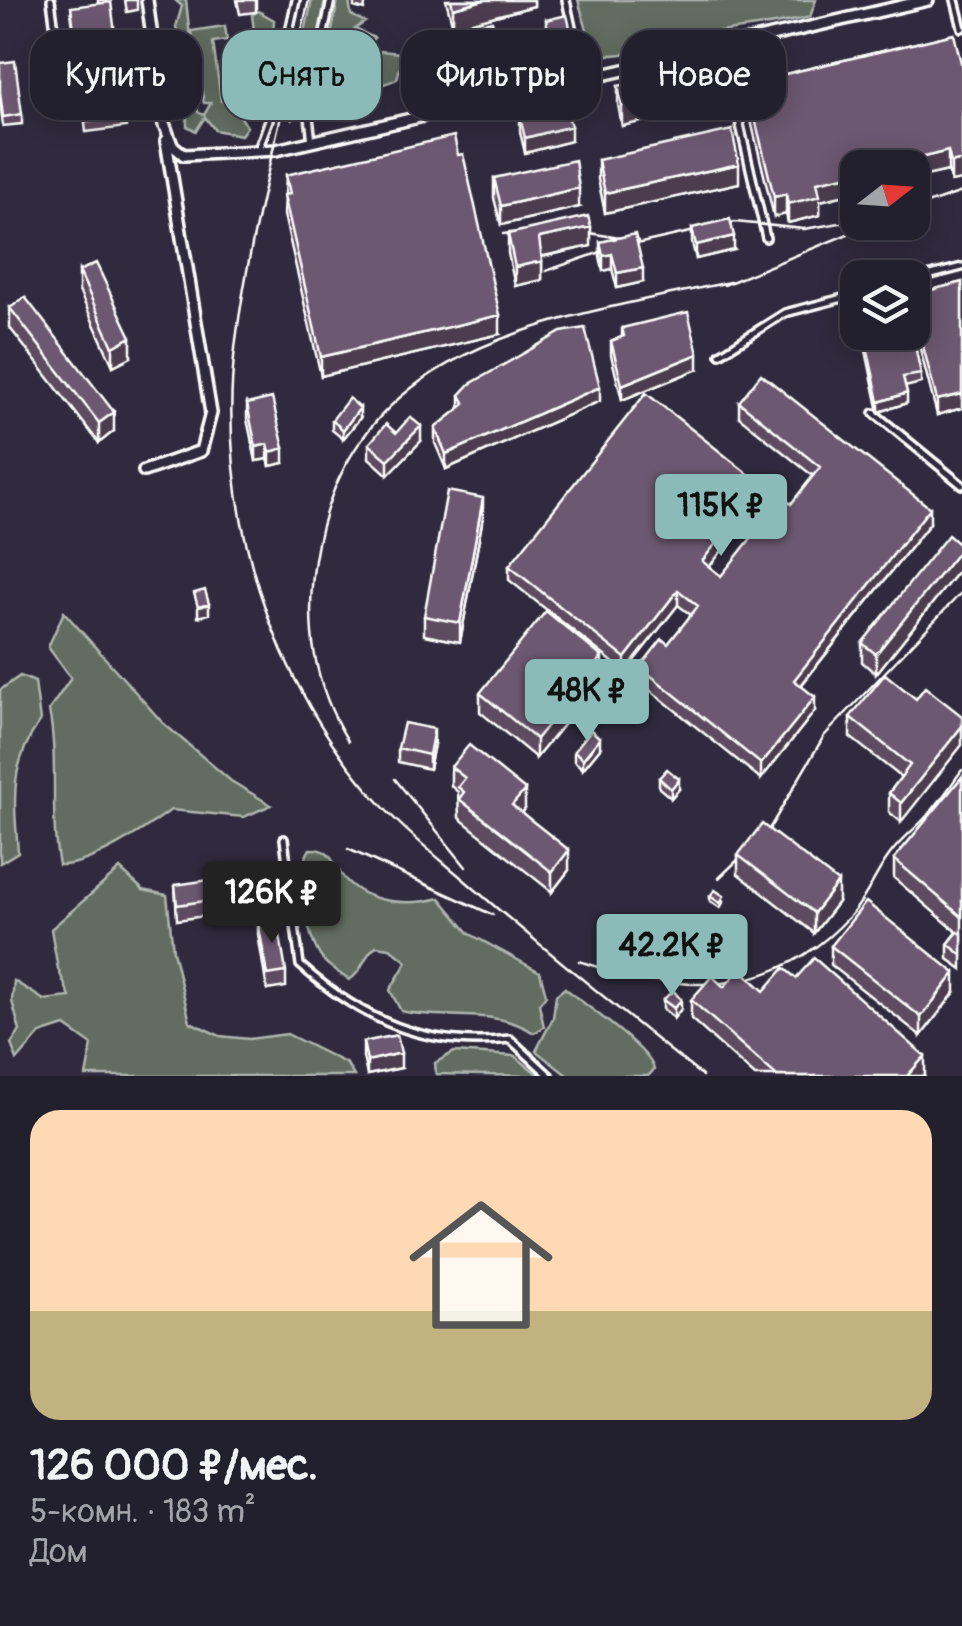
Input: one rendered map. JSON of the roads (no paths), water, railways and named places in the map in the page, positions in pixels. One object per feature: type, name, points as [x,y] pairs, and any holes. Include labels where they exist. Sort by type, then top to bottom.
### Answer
[{"type":"street","points":[[144,471],[201,452],[211,412],[147,0]]},
{"type":"street","points":[[786,31],[894,4],[928,0]]},
{"type":"street","points":[[164,123],[172,145],[184,155],[257,152],[405,120]]},
{"type":"lane","points":[[51,0],[55,30]]},
{"type":"lane","points":[[257,152],[270,117],[296,0]]},
{"type":"lane","points":[[312,142],[308,108],[331,0]]},
{"type":"lane","points":[[566,0],[573,30]]},
{"type":"lane","points":[[955,0],[962,28]]},
{"type":"lane","points":[[739,120],[766,238]]},
{"type":"lane","points":[[930,275],[962,267]]},
{"type":"lane","points":[[720,354],[785,313],[840,299]]},
{"type":"lane","points":[[874,413],[962,485]]},
{"type":"lane","points":[[284,839],[300,965],[341,1001],[424,1037],[468,1044],[510,1039],[550,1076]]},
{"type":"railway","points":[[309,0],[259,212],[236,340],[231,402],[234,466],[243,528],[259,590],[281,650],[310,707],[344,760],[384,808],[526,933],[702,1076]]},
{"type":"railway","points":[[930,203],[962,192]]},
{"type":"railway","points":[[546,271],[601,252],[735,222],[804,229],[840,223]]},
{"type":"railway","points":[[503,234],[553,227],[638,241]]},
{"type":"railway","points":[[724,285],[840,237]]},
{"type":"railway","points":[[348,741],[320,676],[312,631],[312,584],[335,486],[370,429],[415,385],[470,353],[531,328],[734,281]]},
{"type":"railway","points":[[719,878],[768,831],[824,736],[962,592]]},
{"type":"railway","points":[[579,961],[653,980],[689,984],[724,983],[758,976],[790,963],[821,943],[851,915],[892,852],[930,813],[962,770]]},
{"type":"railway","points":[[395,779],[466,867]]},
{"type":"railway","points":[[348,849],[493,915]]}]
